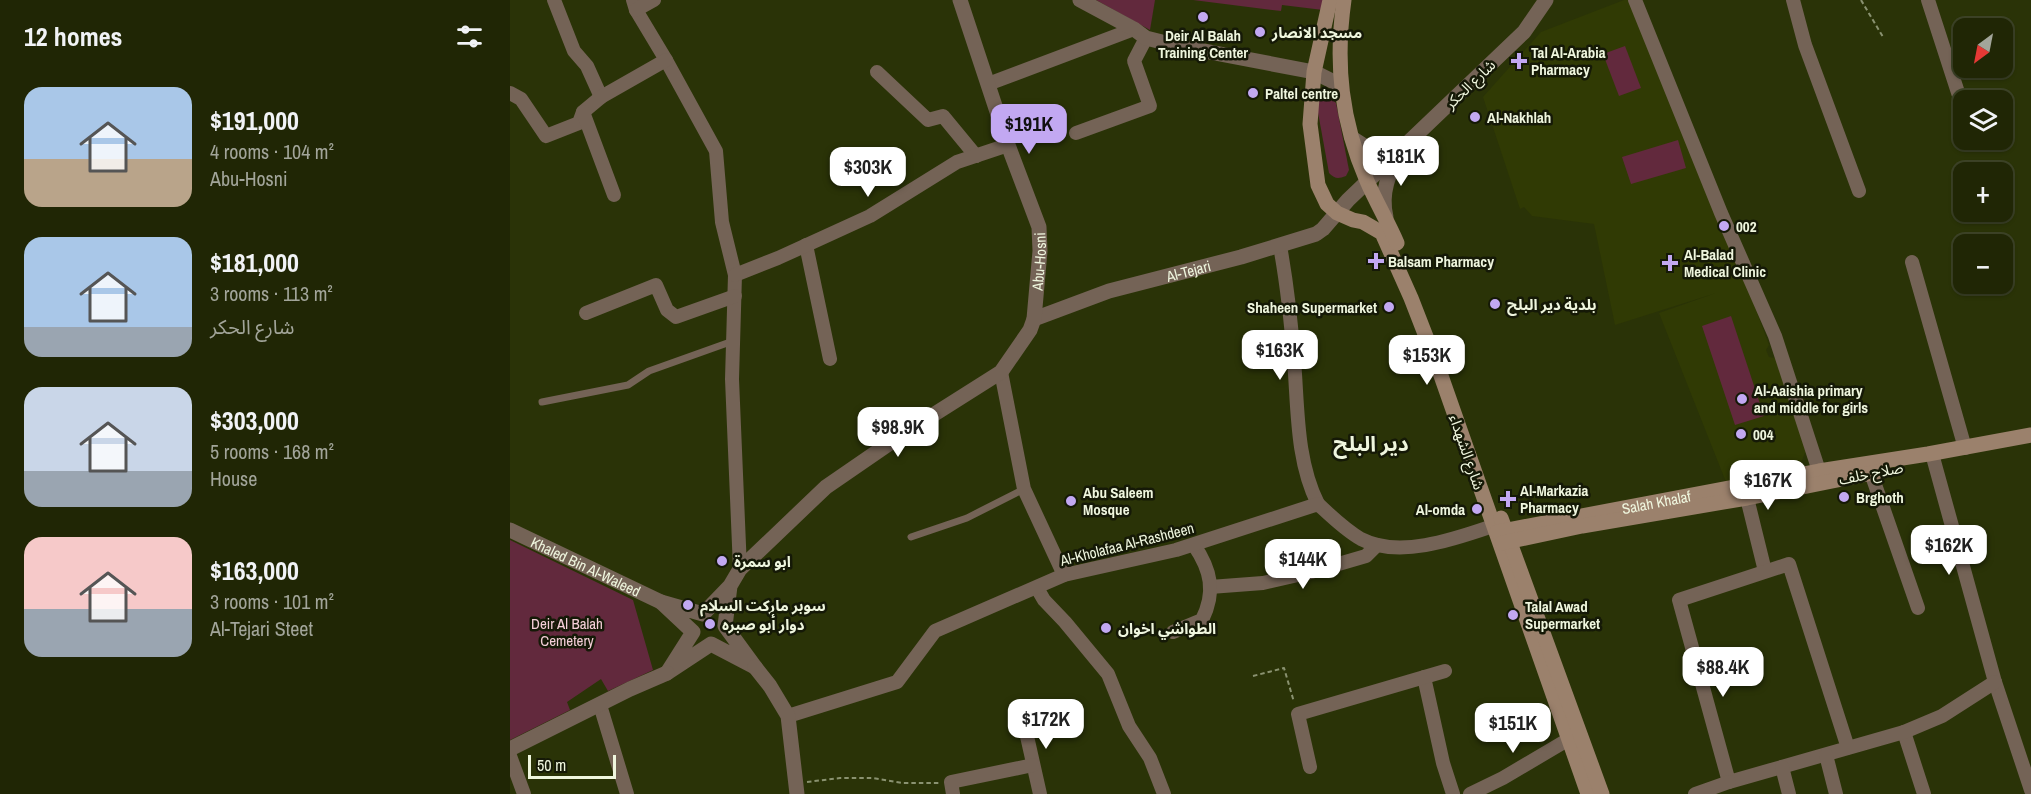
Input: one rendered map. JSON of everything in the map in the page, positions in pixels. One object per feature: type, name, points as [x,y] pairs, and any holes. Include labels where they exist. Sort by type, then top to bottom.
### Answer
[{"type":"main road","points":[[1330,0],[1314,72],[1310,124],[1317,185],[1327,204],[1337,213]]},
{"type":"main road","name":"شارع الشهداء","points":[[1344,0],[1339,62],[1340,85],[1352,138],[1367,183],[1388,222],[1431,320],[1588,794]]},
{"type":"main road","name":"شارع الشهداء","points":[[1337,213],[1363,222],[1382,233],[1411,298],[1602,794]]},
{"type":"main road","name":"Salah Khalaf","points":[[1501,535],[1819,471],[2031,435]]},
{"type":"main road","name":"صلاح خلف","points":[[1501,535],[1582,526],[1747,498],[1934,461],[2031,445]]},
{"type":"street","points":[[554,0],[574,51],[587,66],[602,97]]},
{"type":"street","points":[[654,0],[634,5],[716,151],[722,222],[735,275],[732,380],[740,569]]},
{"type":"street","name":"Abu-Hosni","points":[[960,0],[1008,145],[1039,227],[1040,251],[1034,319]]},
{"type":"street","points":[[1080,0],[1140,33],[1178,46],[1314,72],[1340,85]]},
{"type":"street","name":"شارع الحكر","points":[[1337,213],[1524,32],[1546,0]]},
{"type":"street","points":[[1635,0],[1720,213],[1775,336],[1819,471]]},
{"type":"street","points":[[1793,0],[1805,45],[1859,191]]},
{"type":"street","points":[[1928,0],[1958,90]]},
{"type":"street","points":[[988,84],[1140,33]]},
{"type":"street","points":[[1076,133],[1150,106],[1134,61],[1140,33]]},
{"type":"street","points":[[510,93],[521,99],[546,136],[579,123],[583,112],[602,97],[666,60]]},
{"type":"street","points":[[877,72],[928,120],[942,116],[976,156]]},
{"type":"street","points":[[583,112],[614,195]]},
{"type":"street","points":[[1352,138],[1371,150],[1400,152],[1386,181],[1384,198],[1388,222]]},
{"type":"street","points":[[735,275],[870,216],[957,162],[1008,145]]},
{"type":"street","name":"Al-Tejari","points":[[1034,319],[1109,291],[1280,246],[1316,234],[1337,213]]},
{"type":"street","points":[[806,245],[830,359]]},
{"type":"street","points":[[1280,246],[1288,295],[1301,447],[1309,486],[1318,504],[1353,533],[1377,545],[1405,547],[1501,535]]},
{"type":"street","points":[[1912,262],[1965,448]]},
{"type":"street","points":[[586,313],[656,285],[668,310],[676,317],[735,296]]},
{"type":"street","points":[[667,673],[693,632],[694,623],[730,586],[740,569],[826,487],[903,434],[1001,372],[1030,330],[1034,319]]},
{"type":"street","points":[[1001,372],[1024,489],[1064,575]]},
{"type":"street","points":[[1934,461],[1995,682],[2031,790]]},
{"type":"street","points":[[1871,474],[1918,608]]},
{"type":"street","points":[[1747,498],[1765,571]]},
{"type":"street","name":"Al-Kholafaa Al-Rashdeen","points":[[788,717],[897,682],[935,630],[1064,575],[1194,544],[1318,504]]},
{"type":"street","name":"Khaled Bin Al-Waleed","points":[[510,530],[661,602]]},
{"type":"street","points":[[1173,632],[1202,620],[1210,603],[1206,562],[1194,544]]},
{"type":"street","points":[[1210,587],[1263,583],[1311,572],[1365,556],[1377,545]]},
{"type":"street","points":[[1729,782],[1680,600],[1789,564],[1848,748]]},
{"type":"street","points":[[510,749],[667,673],[720,640],[725,626],[730,586]]},
{"type":"street","points":[[1037,588],[1044,600],[1108,674],[1129,726],[1150,758],[1164,794]]},
{"type":"street","points":[[661,602],[720,617],[770,686],[788,717],[796,789]]},
{"type":"street","points":[[661,602],[693,632],[700,642],[711,644],[755,667]]},
{"type":"street","points":[[1310,767],[1298,714],[1445,671]]},
{"type":"street","points":[[1424,677],[1443,764],[1453,794]]},
{"type":"street","points":[[1695,794],[1729,782],[1904,732],[1942,716],[1995,682]]},
{"type":"street","points":[[600,705],[627,794]]},
{"type":"street","points":[[1022,714],[1040,794]]},
{"type":"street","points":[[1904,732],[1924,794]]},
{"type":"street","points":[[1470,794],[1503,778],[1569,739]]},
{"type":"street","points":[[1827,755],[1836,794]]},
{"type":"street","points":[[510,756],[524,794]]},
{"type":"street","points":[[952,788],[1033,765]]},
{"type":"street","points":[[1782,767],[1790,794]]},
{"type":"lane","points":[[542,402],[628,385],[649,371],[733,341]]},
{"type":"lane","points":[[911,537],[967,518],[1024,489]]},
{"type":"path","points":[[1861,0],[1883,37]]},
{"type":"path","points":[[1253,676],[1284,668],[1298,714]]},
{"type":"path","points":[[796,789],[840,778],[873,778],[952,788]]},
{"type":"shaded area","points":[[1624,0],[1632,0],[1746,283],[1769,345],[1766,350],[1769,357],[1775,358],[1806,440],[1807,448],[1798,470],[1726,482],[1659,313],[1716,293],[1615,325],[1594,224],[1532,216],[1524,207],[1520,209],[1483,97],[1541,32]]},
{"type":"green space","points":[[1096,0],[1155,0],[1150,30]]},
{"type":"green space","points":[[1193,0],[1325,0],[1323,10],[1282,5],[1281,11]]},
{"type":"green space","points":[[1625,46],[1641,88],[1619,96],[1603,54]]},
{"type":"green space","points":[[1325,97],[1331,98],[1336,103],[1349,170],[1346,176],[1341,178],[1329,173],[1317,107],[1319,101]]},
{"type":"green space","points":[[1678,140],[1686,168],[1631,184],[1622,157]]},
{"type":"green space","points":[[1731,316],[1764,416],[1735,425],[1702,326]]},
{"type":"green space","name":"Deir Al Balah Cemetery","points":[[510,540],[633,600],[653,670],[608,691],[601,679],[567,702],[570,710],[510,740]]},
{"type":"place","name":"Deir Al Balah Training Center","points":[[1203,17]]},
{"type":"place","name":"مسجد الانصار","points":[[1260,32]]},
{"type":"place","name":"Tal Al-Arabia Pharmacy","points":[[1519,61]]},
{"type":"place","name":"Paltel centre","points":[[1253,93]]},
{"type":"place","name":"Al-Nakhlah","points":[[1475,117]]},
{"type":"place","name":"002","points":[[1724,226]]},
{"type":"place","name":"Balsam Pharmacy","points":[[1376,261]]},
{"type":"place","name":"Al-Balad Medical Clinic","points":[[1670,263]]},
{"type":"place","name":"بلدية دير البلح","points":[[1495,304]]},
{"type":"place","name":"Shaheen Supermarket","points":[[1389,307]]},
{"type":"place","name":"Al-Aaishia primary and middle for girls","points":[[1742,399]]},
{"type":"place","name":"004","points":[[1741,434]]},
{"type":"place","name":"Brghoth","points":[[1844,497]]},
{"type":"place","name":"Al-Markazia Pharmacy","points":[[1508,499]]},
{"type":"place","name":"Abu Saleem Mosque","points":[[1071,501]]},
{"type":"place","name":"Al-omda","points":[[1477,509]]},
{"type":"place","name":"ابو سمرة","points":[[722,561]]},
{"type":"place","name":"سوبر ماركت السلام","points":[[688,605]]},
{"type":"place","name":"Talal Awad Supermarket","points":[[1513,615]]},
{"type":"place","name":"دوار أبو صبره","points":[[710,624]]},
{"type":"place","name":"الطواشي اخوان","points":[[1106,628]]},
{"type":"district","name":"دير البلح","points":[[1371,443]]}]
